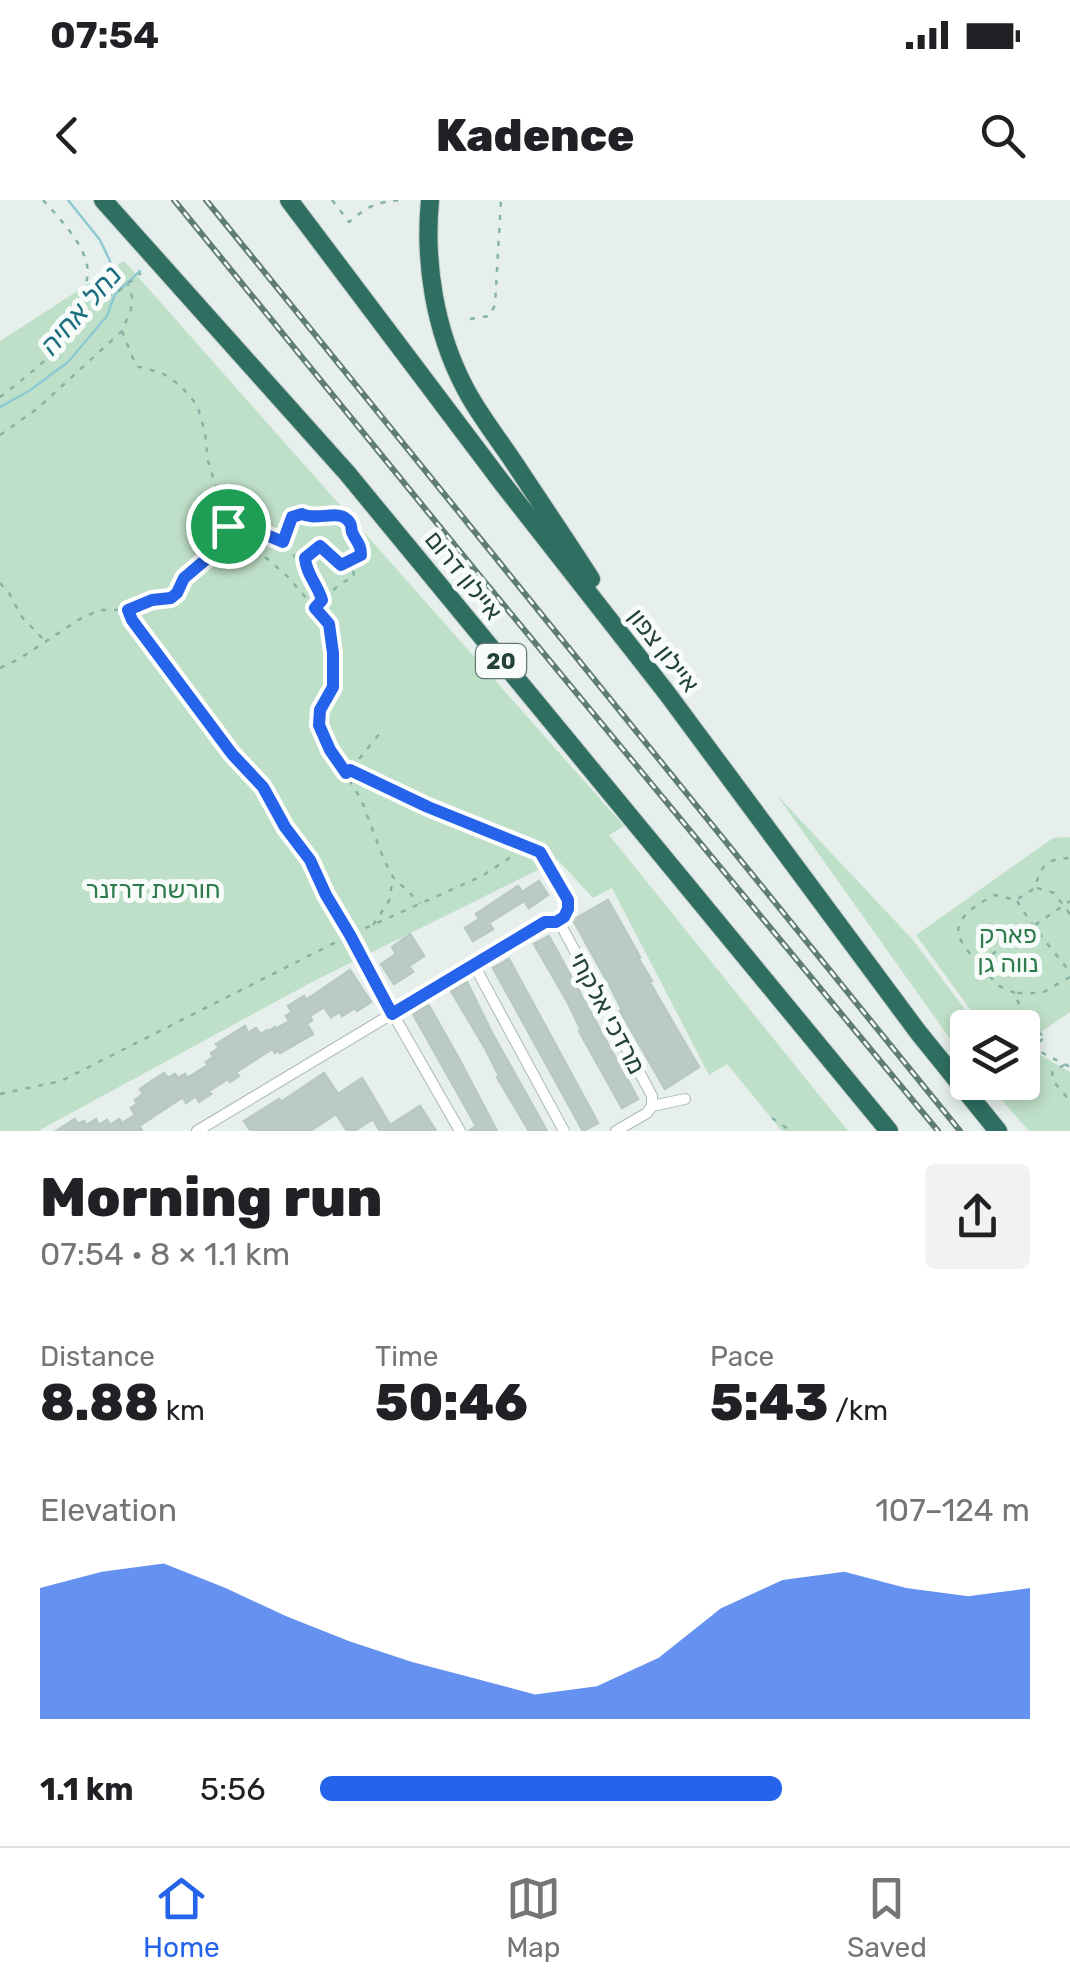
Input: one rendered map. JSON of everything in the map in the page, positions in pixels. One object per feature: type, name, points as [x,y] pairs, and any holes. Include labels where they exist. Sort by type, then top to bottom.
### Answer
[{"type":"highway","name":"איילון דרום","points":[[103,200],[347,473],[889,1131]]},
{"type":"highway","name":"איילון צפון","points":[[290,200],[666,692],[918,1032],[998,1131]]},
{"type":"highway","points":[[430,200],[430,260],[436,307],[464,386],[666,692]]},
{"type":"street","points":[[198,1131],[545,922],[556,922]]},
{"type":"street","name":"מרדכי אלקחי","points":[[556,922],[652,1096],[652,1106]]},
{"type":"street","points":[[474,965],[564,1131]]},
{"type":"street","points":[[392,1014],[460,1131]]},
{"type":"street","name":"מרדכי אלקחי","points":[[616,1131],[652,1106],[685,1099]]},
{"type":"path","points":[[0,397],[36,370],[80,320],[79,293],[88,280],[86,259],[70,230],[44,200]]},
{"type":"path","points":[[332,200],[349,222],[376,203],[401,200]]},
{"type":"path","points":[[470,319],[489,316],[495,305],[501,200]]},
{"type":"path","points":[[82,301],[115,294],[141,273]]},
{"type":"path","points":[[0,436],[38,408],[122,331],[132,297],[128,284]]},
{"type":"path","points":[[0,668],[93,613],[128,610],[152,600],[171,598],[184,578],[223,545],[228,526],[208,461],[197,405],[180,385],[162,373],[136,366],[122,331]]},
{"type":"path","points":[[248,541],[262,533],[283,542],[295,557],[305,558],[320,546],[341,565],[361,555],[352,525],[335,514],[292,517],[283,542]]},
{"type":"path","points":[[228,526],[287,576],[329,624],[333,687],[320,710],[319,725],[330,750],[348,772],[384,860],[394,877],[420,903]]},
{"type":"path","points":[[234,529],[251,526]]},
{"type":"path","points":[[305,558],[306,570],[318,585],[322,600]]},
{"type":"path","points":[[315,608],[341,583],[354,577],[352,560]]},
{"type":"path","points":[[0,583],[45,641]]},
{"type":"path","points":[[128,610],[232,754],[263,787],[285,827],[310,860],[392,1014]]},
{"type":"path","points":[[348,772],[380,733]]},
{"type":"path","points":[[348,772],[540,852],[568,900],[564,917],[556,922]]},
{"type":"path","points":[[0,1094],[61,1081],[350,935],[482,876],[526,847]]},
{"type":"path","points":[[1016,900],[1035,888],[1040,870],[1053,858],[1070,858]]},
{"type":"path","points":[[372,926],[388,901],[394,877]]},
{"type":"path","points":[[1035,888],[1054,894],[1070,914]]},
{"type":"path","points":[[995,894],[1016,900],[1034,926],[1070,974],[1042,993],[1016,993],[999,986],[958,935],[960,922],[995,894]]},
{"type":"path","points":[[978,964],[1070,901]]},
{"type":"path","points":[[1016,993],[1028,1020],[1046,1037],[1031,1047],[1068,1066]]},
{"type":"path","points":[[1068,1066],[1052,1072],[1054,1082],[1070,1101]]},
{"type":"path","points":[[772,1118],[791,1131]]},
{"type":"green space","name":"חורשת דרזנר","points":[[124,261],[624,826],[609,835],[848,1131],[782,1131],[727,1064],[709,1075],[612,888],[593,898],[558,860],[314,981],[38,1131],[0,1131],[0,341]]},
{"type":"green space","points":[[776,794],[913,940],[965,1010],[950,1010],[950,1039]]},
{"type":"green space","name":"פארק נווה גן","points":[[1070,837],[1070,1012],[1040,1032],[1040,1010],[971,1010],[916,935],[1053,838]]},
{"type":"green space","points":[[1040,1055],[1070,1072],[1070,1131],[1029,1131],[1002,1100],[1040,1100]]},
{"type":"building","points":[[539,881],[548,895],[529,908],[524,901],[489,923],[493,929],[473,941],[465,928],[479,919],[476,914],[518,886],[522,892]]},
{"type":"building","points":[[608,900],[699,1067],[665,1089],[573,920]]},
{"type":"building","points":[[410,934],[424,956],[409,966],[413,972],[394,984],[381,964],[396,954],[392,947]]},
{"type":"building","points":[[549,936],[638,1099],[622,1108],[534,944]]},
{"type":"building","points":[[509,959],[598,1123],[583,1131],[493,968]]},
{"type":"building","points":[[350,970],[371,1002],[342,1016],[340,1012],[331,1017],[324,1007],[310,1016],[312,1020],[307,1024],[313,1034],[280,1053],[272,1049],[236,1072],[239,1076],[230,1082],[228,1079],[209,1091],[211,1094],[199,1102],[196,1096],[186,1103],[183,1097],[139,1126],[142,1131],[56,1131],[75,1119],[78,1124],[84,1121],[87,1125],[96,1119],[99,1125],[107,1120],[110,1125],[119,1119],[122,1123],[135,1115],[131,1108],[143,1094],[140,1089],[164,1073],[168,1078],[185,1074],[187,1078],[208,1065],[211,1053],[219,1048],[216,1044],[245,1026],[248,1033],[256,1028],[260,1034],[276,1029],[289,1021],[286,1016],[292,1012],[288,1006],[304,996],[306,1000]]},
{"type":"building","points":[[467,982],[547,1131],[529,1131],[497,1077],[485,1048],[451,991]]},
{"type":"building","points":[[428,1004],[497,1131],[469,1131],[476,1126],[413,1014]]},
{"type":"building","points":[[324,1073],[338,1094],[362,1078],[390,1125],[420,1106],[436,1131],[380,1131],[373,1119],[347,1131],[336,1114],[310,1131],[251,1131],[244,1121]]},
{"type":"waterway","points":[[68,200],[100,240],[110,261],[115,294]]},
{"type":"waterway","name":"נחל אחיה","points":[[0,407],[68,362],[107,316],[115,294],[140,271]]},
{"type":"railway","points":[[174,200],[938,1131]]},
{"type":"railway","points":[[206,200],[960,1131]]},
{"type":"route","points":[[335,514],[346,518],[361,545],[361,555],[341,565],[320,546],[305,558],[306,570],[318,585],[322,600],[315,608],[329,624],[333,653],[333,687],[320,710],[322,737],[346,773],[350,770],[428,807],[540,852],[568,900],[564,917],[545,922],[392,1014],[310,860],[285,827],[263,787],[232,754],[128,610],[177,593],[184,578],[223,545],[228,526],[248,541],[262,533],[283,542],[292,517],[335,514]]}]
